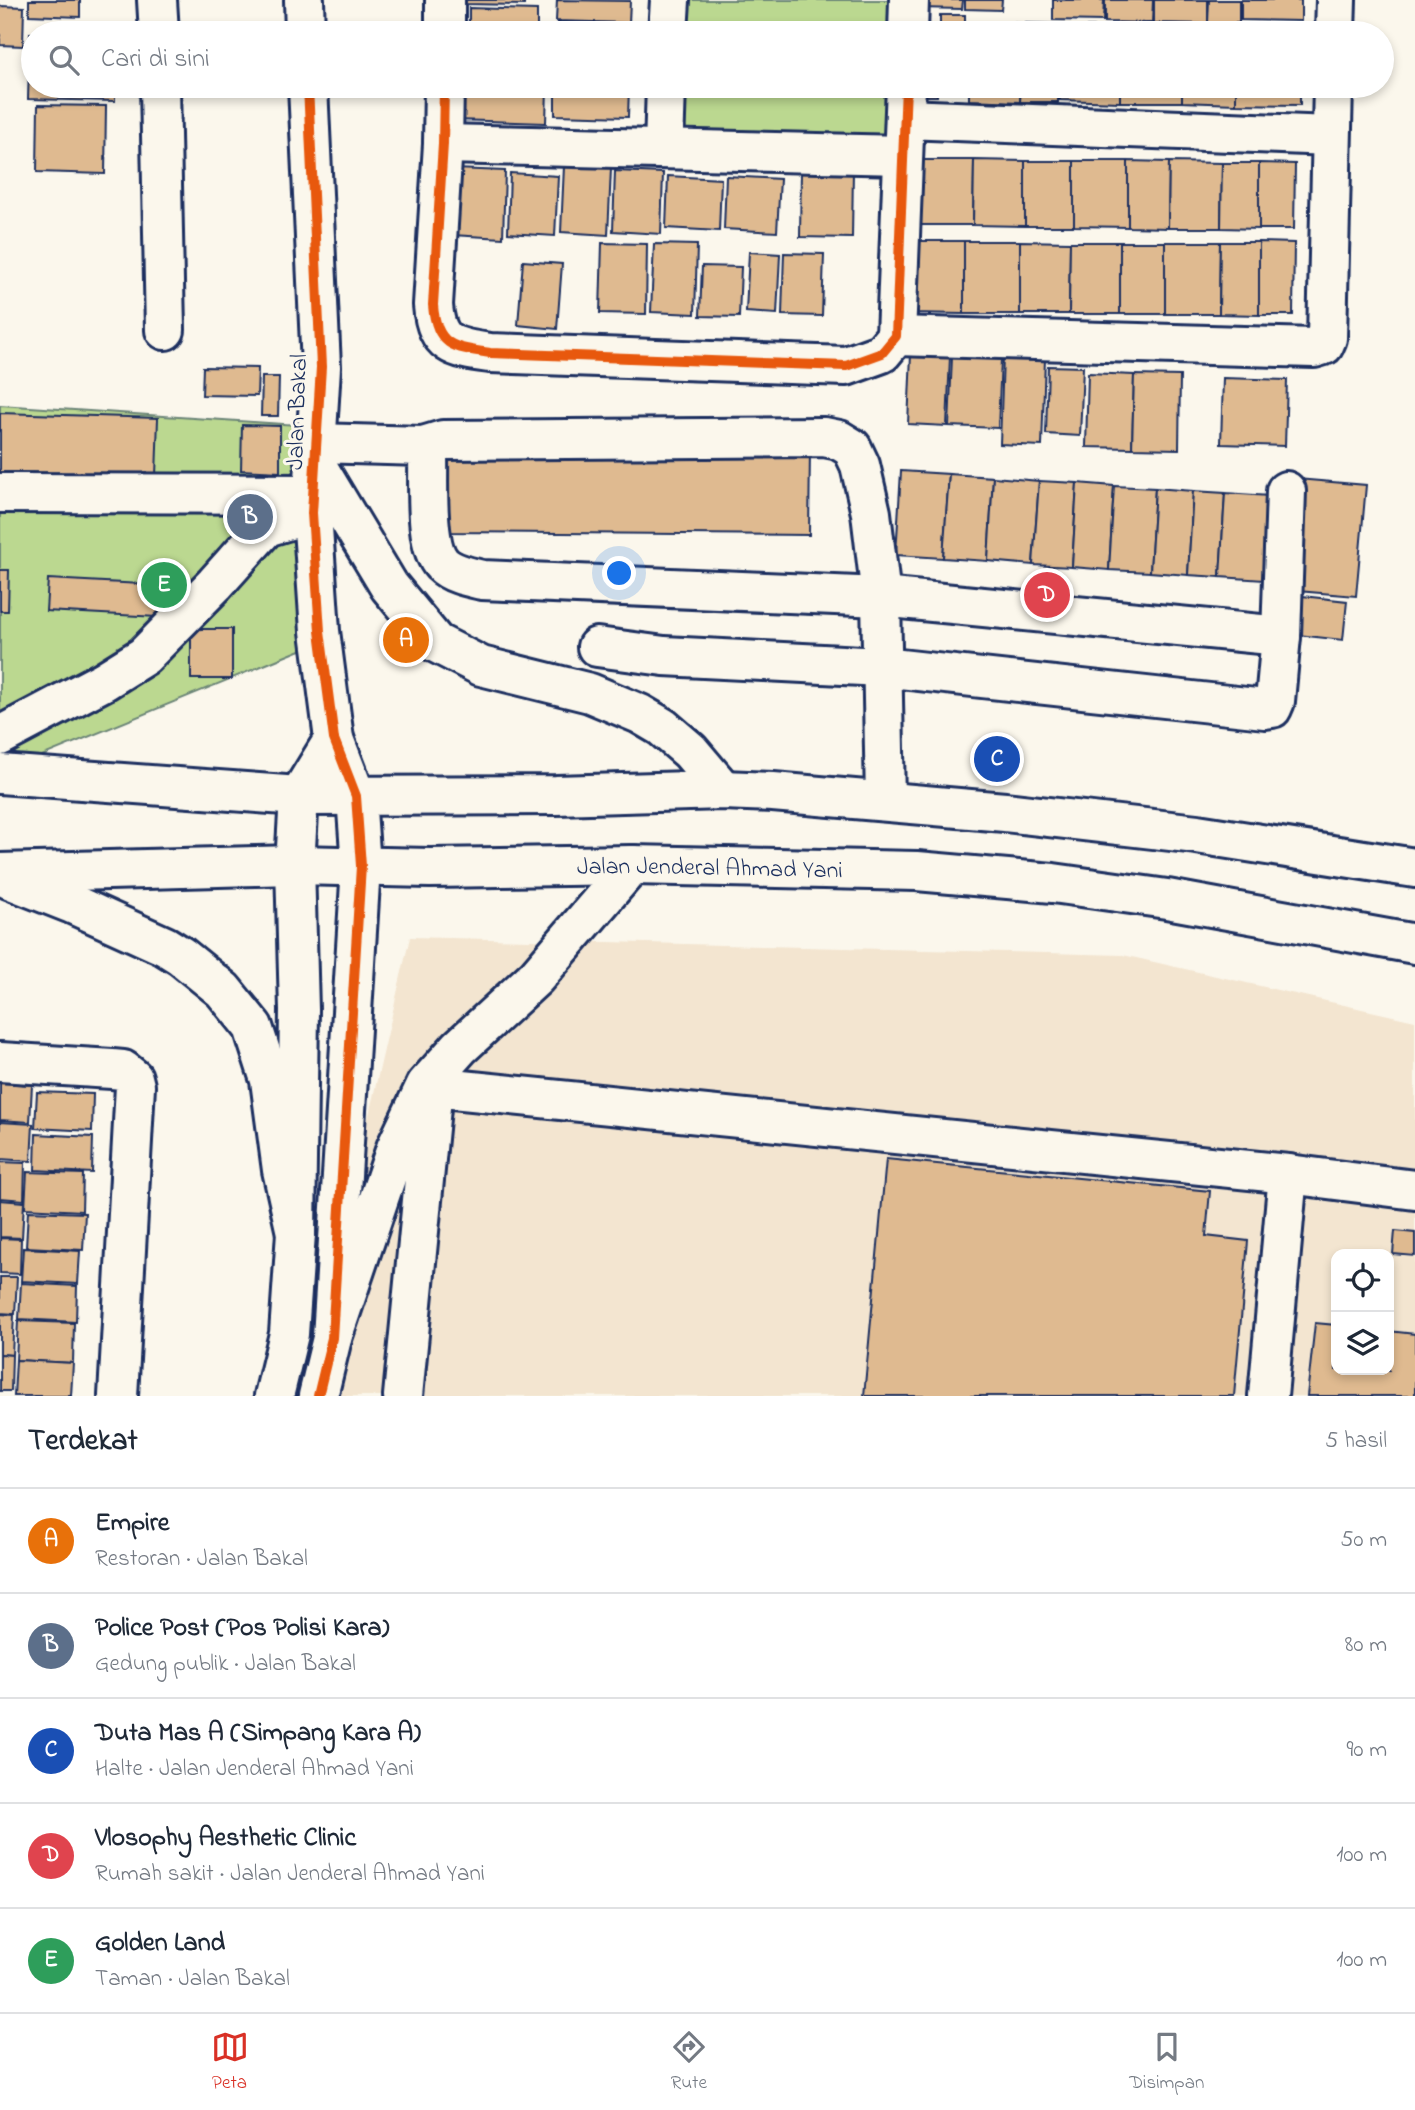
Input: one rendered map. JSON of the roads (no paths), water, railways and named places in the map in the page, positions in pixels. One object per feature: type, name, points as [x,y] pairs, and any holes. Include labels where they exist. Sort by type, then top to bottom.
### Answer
[{"type":"main road","points":[[158,0],[159,21]]},
{"type":"main road","points":[[304,0],[305,21]]},
{"type":"main road","points":[[445,21],[446,0]]},
{"type":"main road","points":[[669,21],[670,0]]},
{"type":"main road","points":[[908,21],[909,0]]},
{"type":"main road","points":[[1335,21],[1336,0]]},
{"type":"main road","points":[[160,98],[165,330]]},
{"type":"main road","name":"Jalan Bakal","points":[[309,98],[321,367],[314,478],[320,631],[334,738],[356,796],[360,866],[332,1338]]},
{"type":"main road","points":[[444,98],[434,324],[443,337],[456,347],[489,353],[846,366],[882,353],[896,336],[905,120]]},
{"type":"main road","points":[[664,148],[666,98]]},
{"type":"main road","points":[[896,336],[1314,348],[1324,345],[1327,338],[1333,98]]},
{"type":"main road","points":[[443,144],[664,148],[905,120],[1331,136]]},
{"type":"main road","points":[[0,493],[314,478],[443,440],[839,440],[852,448],[860,465],[871,513],[881,597],[885,801]]},
{"type":"main road","points":[[423,446],[428,457],[432,546],[442,564],[463,576],[482,580],[881,597],[1281,636]]},
{"type":"main road","points":[[0,736],[104,681],[144,656],[314,478]]},
{"type":"main road","points":[[314,478],[389,586],[436,643],[481,666],[590,693],[640,714],[662,727],[690,751],[723,790]]},
{"type":"main road","points":[[597,647],[664,656],[881,667],[1272,708],[1275,701],[1281,636],[1286,491]]},
{"type":"main road","points":[[274,1396],[289,1334],[296,1233],[299,1010],[295,865],[299,796],[334,738]]},
{"type":"main road","points":[[0,774],[299,796],[556,795],[723,790],[1005,812],[1197,834],[1415,868]]},
{"type":"main road","name":"Jalan Jenderal Ahmad Yani","points":[[0,874],[295,865],[430,868],[632,865],[917,871],[1053,883],[1167,899],[1415,944]]},
{"type":"main road","points":[[318,1396],[332,1338],[396,1148],[426,1085],[460,1047],[536,977],[632,865]]},
{"type":"main road","points":[[0,874],[165,946],[223,990],[253,1027],[270,1080],[282,1170],[296,1233]]},
{"type":"main road","points":[[0,1062],[123,1070],[133,1077],[135,1086],[118,1396]]},
{"type":"main road","points":[[403,1396],[433,1087],[1288,1174],[1415,1190]]},
{"type":"main road","points":[[1268,1396],[1288,1174]]},
{"type":"place","name":"Police Post (Pos Polisi Kara)","points":[[250,517]]},
{"type":"place","name":"Golden Land","points":[[164,585]]},
{"type":"place","name":"Vlosophy Aesthetic Clinic","points":[[1047,595]]},
{"type":"place","name":"Empire","points":[[406,640]]},
{"type":"place","name":"Duta Mas A (Simpang Kara A)","points":[[997,759]]}]
